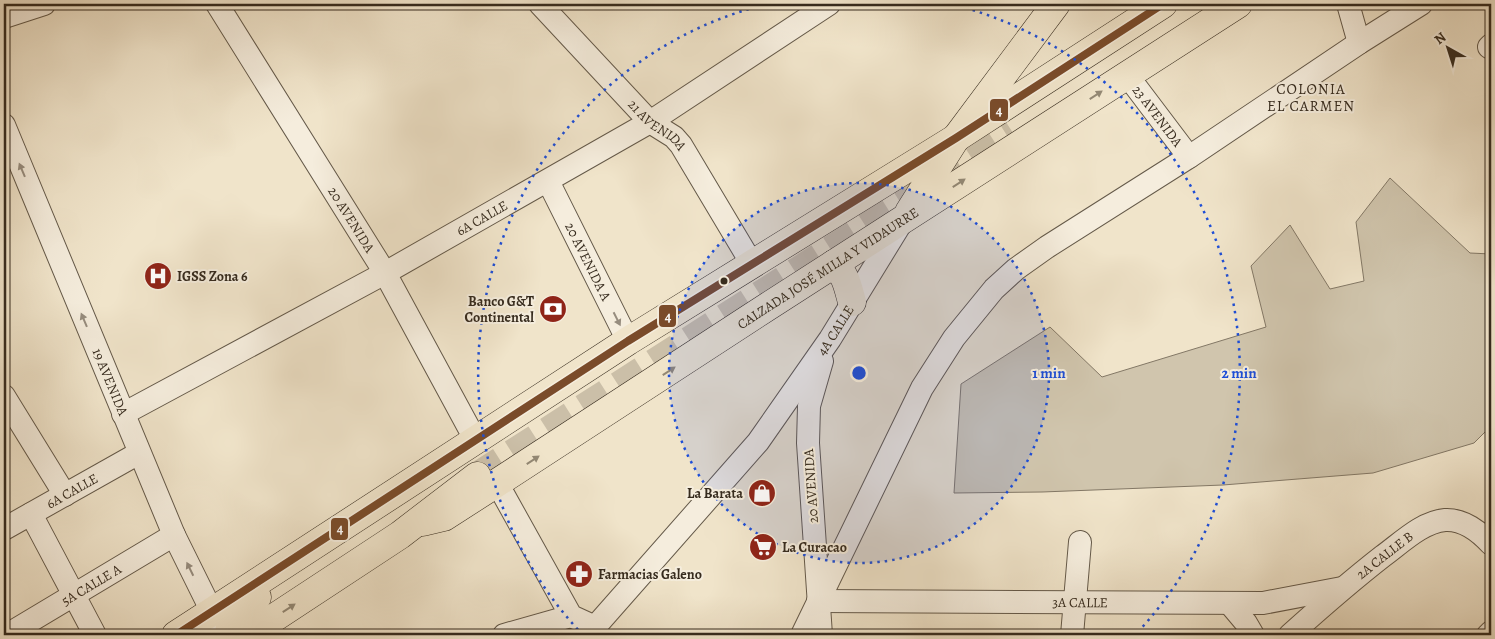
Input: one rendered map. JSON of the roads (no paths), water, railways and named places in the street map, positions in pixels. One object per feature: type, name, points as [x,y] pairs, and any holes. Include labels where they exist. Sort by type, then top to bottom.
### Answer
[{"type":"main road","name":"4A CALLE","points":[[904,219],[956,138],[1056,4]]},
{"type":"main road","points":[[176,635],[215,628],[301,554],[628,341],[956,138],[1163,4]]},
{"type":"main road","name":"CALZADA JOSÉ MILLA Y VIDAURRE","points":[[248,635],[414,524],[834,264],[1238,4]]},
{"type":"main road","points":[[834,264],[842,271],[852,302]]},
{"type":"main road","points":[[229,635],[230,626],[238,610],[293,574],[301,554]]},
{"type":"street","points":[[4,17],[44,4]]},
{"type":"street","name":"20 AVENIDA","points":[[217,4],[385,273],[476,441]]},
{"type":"street","name":"21 AVENIDA","points":[[540,4],[650,122],[674,137],[681,145],[752,264]]},
{"type":"street","name":"6A CALLE","points":[[123,414],[385,273],[650,122],[829,4]]},
{"type":"street","points":[[1348,4],[1359,43]]},
{"type":"street","points":[[802,635],[922,388],[937,362],[972,314],[994,289],[1039,253],[1189,157],[1420,4]]},
{"type":"street","name":"23 AVENIDA","points":[[1127,75],[1189,157]]},
{"type":"street","name":"19 AVENIDA","points":[[4,125],[139,454],[215,628]]},
{"type":"street","name":"20 AVENIDA A","points":[[548,181],[628,341]]},
{"type":"street","name":"4A CALLE","points":[[592,631],[758,442],[830,339],[904,219]]},
{"type":"street","name":"20 AVENIDA","points":[[821,635],[808,437],[809,406],[816,377],[830,339]]},
{"type":"street","points":[[4,396],[65,495]]},
{"type":"street","points":[[758,442],[774,430],[782,427],[798,431],[808,437]]},
{"type":"street","name":"6A CALLE","points":[[4,529],[139,454]]},
{"type":"street","points":[[487,480],[571,616],[592,631]]},
{"type":"street","points":[[31,514],[95,635]]},
{"type":"street","name":"2A CALLE B","points":[[1290,635],[1342,588],[1417,531],[1439,521],[1447,520],[1471,527],[1484,536],[1491,544]]},
{"type":"street","name":"5A CALLE A","points":[[7,635],[174,535]]},
{"type":"street","points":[[1072,635],[1080,542]]},
{"type":"street","name":"3A CALLE","points":[[818,601],[1263,604],[1342,588]]},
{"type":"street","points":[[1230,604],[1246,623],[1253,635]]},
{"type":"street","points":[[504,635],[571,616]]},
{"type":"street","points":[[1488,635],[1491,632]]},
{"type":"tunnel","points":[[477,476],[1013,133]]},
{"type":"place","name":"IGSS Zona 6","points":[[158,276]]},
{"type":"place","name":"Banco G&T Continental","points":[[553,309]]},
{"type":"place","name":"La Barata","points":[[762,493]]},
{"type":"place","name":"La Curacao","points":[[763,547]]},
{"type":"place","name":"Farmacias Galeno","points":[[579,574]]},
{"type":"district","name":"COLONIA EL CARMEN","points":[[1311,98]]}]
